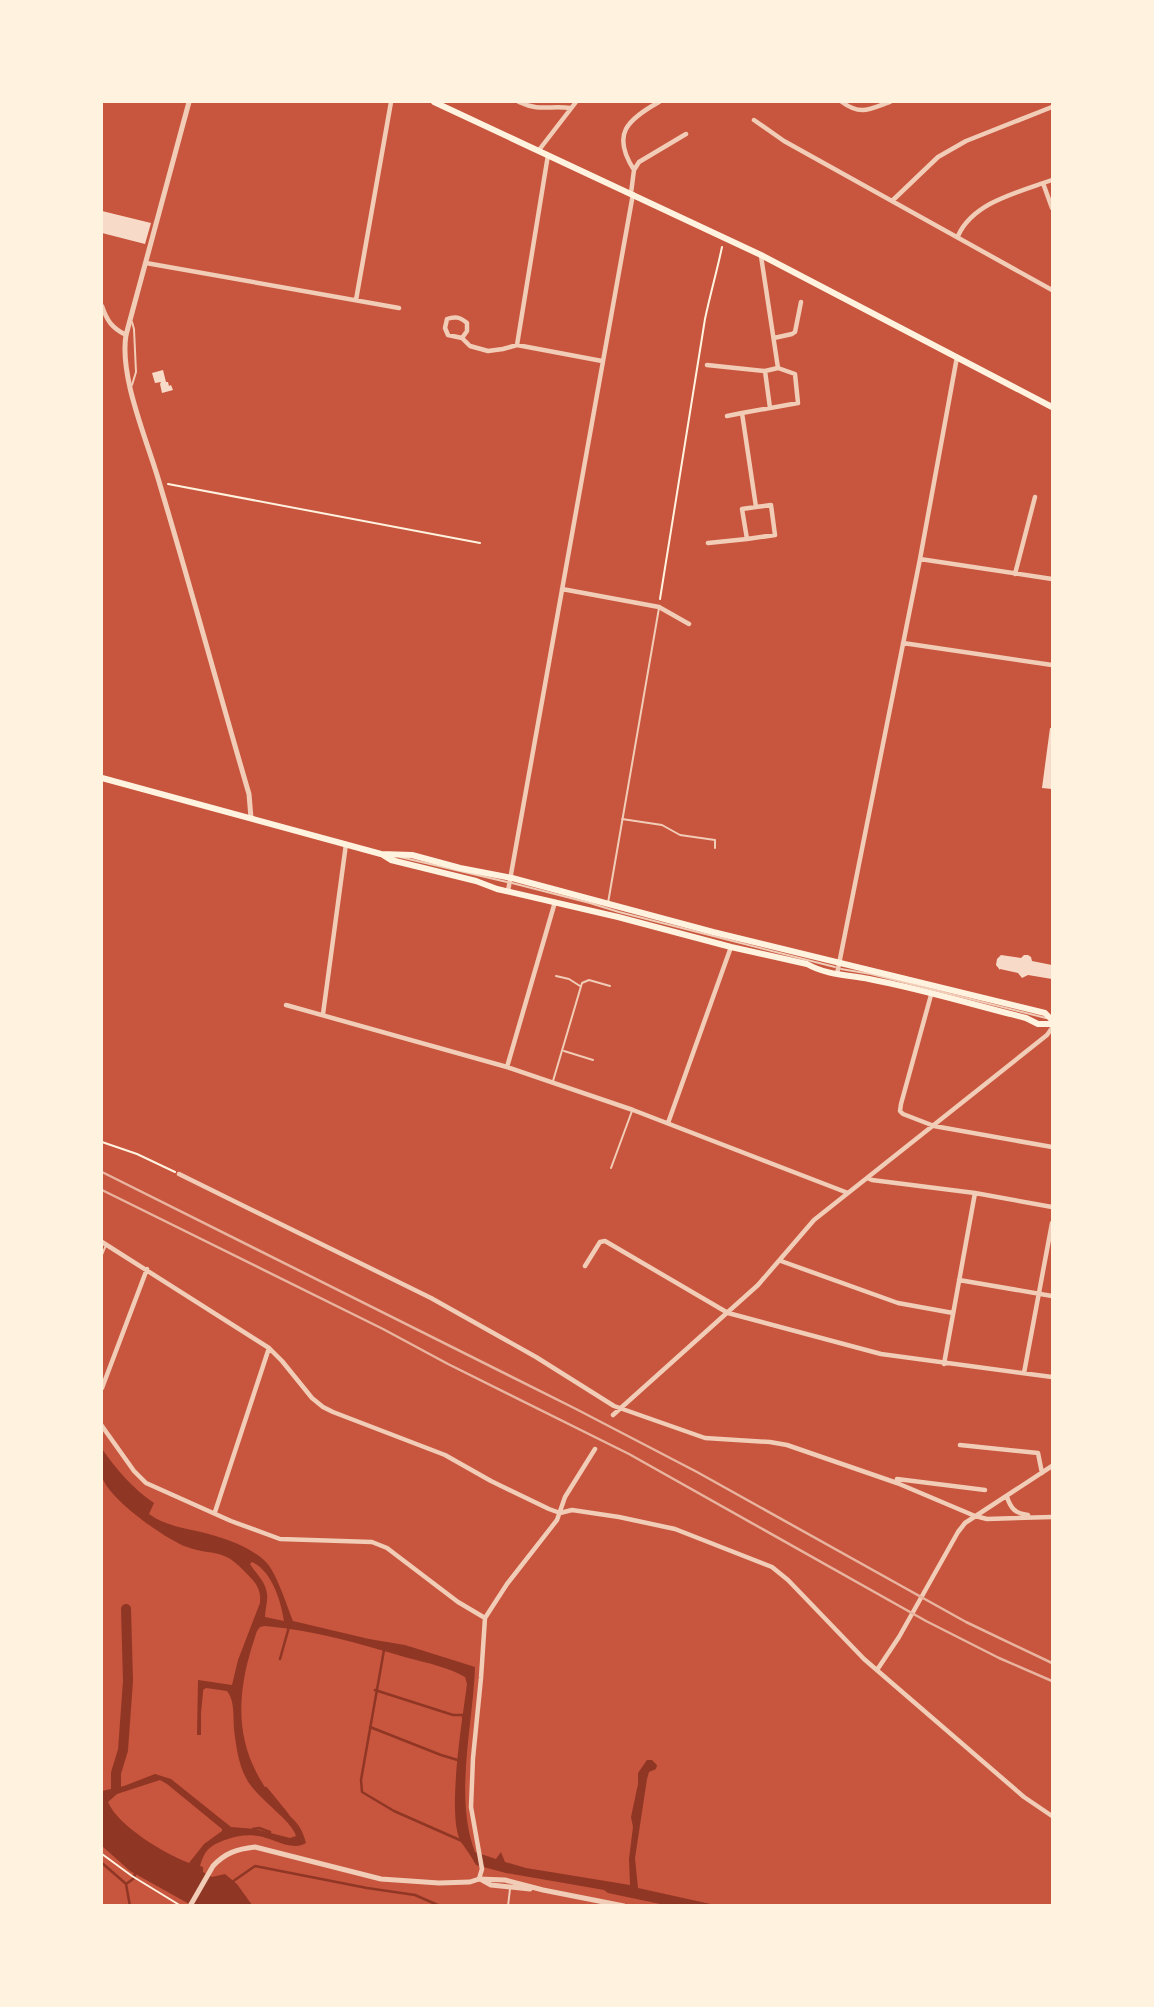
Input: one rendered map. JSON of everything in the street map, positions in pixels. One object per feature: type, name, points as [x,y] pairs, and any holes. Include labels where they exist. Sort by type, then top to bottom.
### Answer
[{"type":"main road","points":[[434,102],[761,255],[1052,407]]},
{"type":"main road","points":[[102,778],[381,854],[412,855],[511,880],[606,909],[839,968],[1045,1013],[1052,1023]]},
{"type":"main road","points":[[381,854],[391,860],[495,888],[555,902],[606,909],[618,917],[731,947],[815,968],[839,968],[868,979],[1026,1018],[1038,1024],[1052,1023]]},
{"type":"street","points":[[189,102],[126,335],[124,361],[249,794],[251,818]]},
{"type":"street","points":[[356,300],[391,102]]},
{"type":"street","points":[[519,102],[545,109],[558,106],[570,108]]},
{"type":"street","points":[[539,150],[576,102]]},
{"type":"street","points":[[635,170],[625,156],[624,136],[636,114],[659,102]]},
{"type":"street","points":[[842,102],[850,108],[864,111],[890,102]]},
{"type":"street","points":[[892,201],[947,151],[1052,107]]},
{"type":"street","points":[[754,120],[784,141],[1052,290]]},
{"type":"street","points":[[508,891],[635,170],[639,162],[686,134]]},
{"type":"street","points":[[517,345],[548,154]]},
{"type":"street","points":[[958,236],[962,226],[974,214],[996,201],[1052,180]]},
{"type":"street","points":[[1043,183],[1052,208]]},
{"type":"street","points":[[761,255],[778,368]]},
{"type":"street","points":[[146,263],[399,308]]},
{"type":"street","points":[[774,338],[795,332],[801,302]]},
{"type":"street","points":[[102,306],[104,322],[126,335]]},
{"type":"street","points":[[462,338],[467,331],[467,323],[453,317],[447,319],[445,328],[448,335],[462,338],[470,346],[488,351],[517,345],[602,361]]},
{"type":"street","points":[[839,968],[957,357]]},
{"type":"street","points":[[708,365],[765,371],[778,368],[795,374],[798,403],[727,416]]},
{"type":"street","points":[[765,371],[770,408]]},
{"type":"street","points":[[741,413],[756,507]]},
{"type":"street","points":[[1015,573],[1035,497]]},
{"type":"street","points":[[708,543],[775,535],[771,505],[742,509],[747,538]]},
{"type":"street","points":[[920,559],[1052,579]]},
{"type":"street","points":[[562,589],[659,607],[689,624]]},
{"type":"street","points":[[903,643],[1052,665]]},
{"type":"street","points":[[323,1014],[346,844]]},
{"type":"street","points":[[508,1067],[555,902]]},
{"type":"street","points":[[668,1123],[731,947]]},
{"type":"street","points":[[931,995],[900,1111],[906,1116],[934,1126],[1052,1147]]},
{"type":"street","points":[[286,1005],[508,1067],[633,1110],[848,1193]]},
{"type":"street","points":[[614,1415],[728,1313],[781,1261],[814,1220],[1047,1035],[1052,1023]]},
{"type":"street","points":[[179,1174],[431,1298],[537,1357],[622,1409],[705,1438],[786,1445],[897,1483],[975,1517],[1052,1517]]},
{"type":"street","points":[[867,1178],[1052,1207]]},
{"type":"street","points":[[944,1364],[975,1193]]},
{"type":"street","points":[[1024,1373],[1052,1223]]},
{"type":"street","points":[[585,1266],[600,1242],[605,1241],[728,1313],[881,1354],[1052,1377]]},
{"type":"street","points":[[104,1243],[269,1348],[323,1407],[445,1455],[491,1481],[560,1513],[572,1510],[675,1529],[772,1567],[877,1670],[1024,1797],[1052,1816]]},
{"type":"street","points":[[781,1261],[898,1303],[953,1313]]},
{"type":"street","points":[[102,1388],[147,1269]]},
{"type":"street","points":[[959,1280],[1052,1296]]},
{"type":"street","points":[[215,1512],[269,1348]]},
{"type":"street","points":[[102,1426],[134,1471],[146,1483],[231,1521],[281,1539],[379,1544],[485,1619]]},
{"type":"street","points":[[960,1445],[1038,1453],[1042,1473]]},
{"type":"street","points":[[479,1879],[482,1869],[471,1807],[485,1619],[494,1602],[560,1513],[565,1497],[595,1449]]},
{"type":"street","points":[[877,1670],[965,1523],[1052,1466]]},
{"type":"street","points":[[897,1483],[897,1479],[985,1490]]},
{"type":"street","points":[[1007,1497],[1012,1509],[1018,1513],[1039,1517]]},
{"type":"street","points":[[190,1906],[213,1866],[225,1855],[238,1849],[255,1847],[381,1879],[445,1883],[479,1879],[505,1880],[624,1906]]},
{"type":"street","points":[[479,1879],[491,1885],[543,1890]]},
{"type":"lane","points":[[131,318],[136,372],[131,390]]},
{"type":"lane","points":[[606,909],[659,607]]},
{"type":"lane","points":[[622,819],[662,825],[680,835],[715,840],[715,848]]},
{"type":"lane","points":[[535,971],[542,972]]},
{"type":"lane","points":[[556,976],[581,986]]},
{"type":"lane","points":[[552,1082],[581,986],[585,980],[589,980],[610,986]]},
{"type":"lane","points":[[562,1051],[593,1060]]},
{"type":"lane","points":[[611,1168],[633,1110]]},
{"type":"lane","points":[[102,1255],[104,1243]]},
{"type":"lane","points":[[508,1906],[510,1888]]},
{"type":"path","points":[[659,607],[705,319],[723,237]]},
{"type":"path","points":[[161,485],[169,484],[480,542]]},
{"type":"path","points":[[102,1142],[137,1154],[179,1174]]},
{"type":"path","points":[[102,1854],[181,1906]]},
{"type":"shaded area","points":[[102,1449],[125,1478],[154,1503],[149,1514],[167,1523],[235,1543],[265,1561],[277,1580],[293,1621],[405,1645],[475,1667],[465,1785],[469,1831],[475,1852],[496,1859],[501,1852],[505,1862],[526,1868],[630,1885],[629,1859],[633,1827],[631,1817],[638,1773],[647,1760],[652,1760],[657,1765],[656,1769],[649,1772],[647,1779],[635,1858],[638,1888],[715,1905],[665,1905],[476,1865],[461,1842],[455,1811],[457,1766],[467,1684],[465,1677],[437,1666],[355,1643],[319,1634],[265,1626],[257,1631],[244,1677],[242,1719],[245,1740],[261,1781],[275,1801],[297,1824],[306,1843],[295,1846],[246,1835],[225,1840],[208,1849],[200,1866],[203,1867],[203,1872],[212,1877],[225,1874],[237,1884],[252,1905],[191,1905],[130,1871],[102,1846],[102,1791],[155,1774],[171,1779],[231,1827],[255,1829],[290,1838],[296,1836],[288,1823],[257,1793],[246,1778],[238,1754],[232,1704],[227,1691],[206,1688],[201,1691],[201,1735],[197,1735],[198,1680],[232,1685],[238,1660],[260,1603],[258,1588],[239,1566],[226,1556],[177,1543],[125,1506],[106,1485],[102,1476]],"holes":[[[252,1562],[270,1579],[278,1596],[284,1621],[265,1617],[266,1590],[250,1564]],[[160,1780],[222,1829],[204,1844],[189,1863],[155,1846],[132,1829],[113,1811],[108,1802],[117,1794]]]},
{"type":"building","points":[[102,211],[151,223],[145,244],[102,233]]},
{"type":"building","points":[[163,370],[166,382],[173,390],[162,393],[161,382],[155,383],[152,373]]},
{"type":"building","points":[[1052,728],[1052,789],[1042,788]]},
{"type":"building","points":[[1001,955],[1021,958],[1028,955],[1032,961],[1052,965],[1052,979],[1028,975],[1022,978],[1018,973],[1000,970],[996,965]]},
{"type":"waterway","points":[[116,1788],[116,1773],[123,1750],[128,1681],[126,1609]]},
{"type":"waterway","points":[[280,1659],[289,1627]]},
{"type":"waterway","points":[[384,1650],[361,1780],[362,1792],[394,1811],[462,1841]]},
{"type":"waterway","points":[[200,1711],[202,1690]]},
{"type":"waterway","points":[[375,1690],[453,1715],[464,1715],[463,1718],[466,1719]]},
{"type":"waterway","points":[[370,1727],[461,1761]]},
{"type":"waterway","points":[[266,1788],[288,1815]]},
{"type":"waterway","points":[[253,1829],[270,1832]]},
{"type":"waterway","points":[[102,1863],[125,1883]]},
{"type":"waterway","points":[[232,1882],[255,1866],[415,1895],[440,1906]]},
{"type":"waterway","points":[[130,1906],[126,1884],[133,1879],[136,1872]]},
{"type":"railway","points":[[102,1172],[576,1409],[697,1472],[966,1622],[1052,1663]]},
{"type":"railway","points":[[102,1190],[629,1454],[926,1621],[1052,1681]]}]
